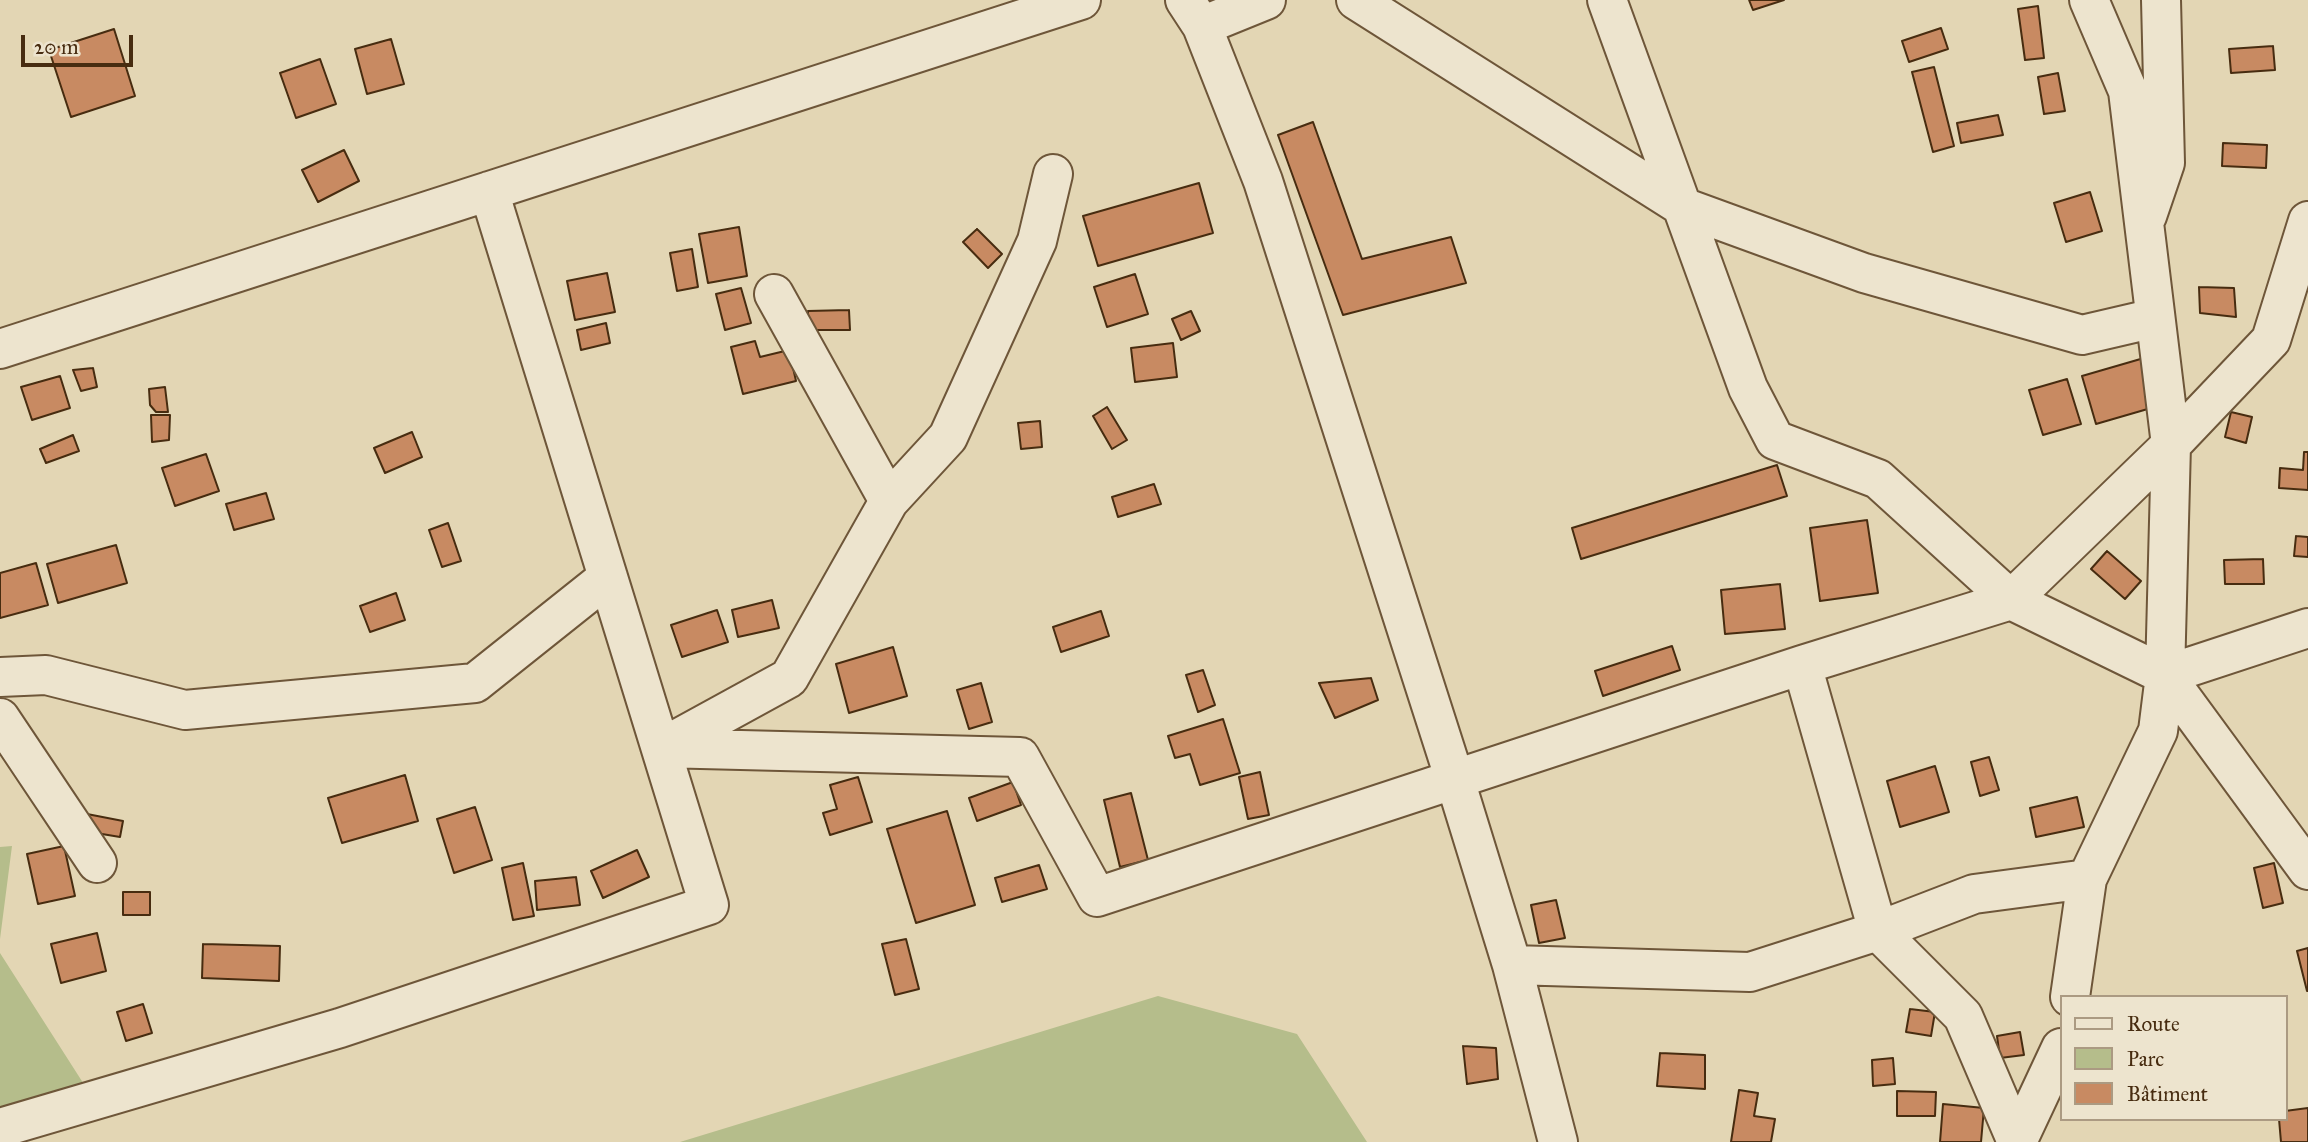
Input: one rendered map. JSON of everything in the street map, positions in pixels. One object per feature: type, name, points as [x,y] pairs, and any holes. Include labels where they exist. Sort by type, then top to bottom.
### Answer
[{"type":"street","points":[[0,349],[1081,0]]},
{"type":"street","points":[[1266,0],[1193,13],[1263,181],[1512,965],[1558,1142]]},
{"type":"street","points":[[1356,0],[1683,206],[1864,273],[2082,335],[2155,318]]},
{"type":"street","points":[[1607,0],[1748,388],[1775,440],[1878,479],[2011,600],[2165,675],[2308,870]]},
{"type":"street","points":[[2070,995],[2087,879],[2158,731],[2165,675],[2171,445],[2128,91],[2089,0]]},
{"type":"street","points":[[2144,225],[2165,163],[2161,0]]},
{"type":"street","points":[[2132,122],[2163,65]]},
{"type":"street","points":[[661,748],[789,678],[889,500],[948,437],[1037,241],[1053,174]]},
{"type":"street","points":[[0,1128],[340,1028],[709,905],[489,191]]},
{"type":"street","points":[[661,748],[1020,757],[1097,897],[1802,665],[2011,600],[2171,445],[2271,340],[2308,221]]},
{"type":"street","points":[[774,294],[889,500]]},
{"type":"street","points":[[0,677],[46,675],[186,710],[475,683],[608,577]]},
{"type":"street","points":[[2165,675],[2308,628]]},
{"type":"street","points":[[1802,665],[1878,931],[1963,1016],[2017,1142]]},
{"type":"street","points":[[0,718],[97,863]]},
{"type":"street","points":[[1512,965],[1750,972],[1878,931],[1974,894],[2087,879]]},
{"type":"street","points":[[2017,1142],[2060,1050]]},
{"type":"green space","points":[[12,846],[0,939],[0,847]]},
{"type":"green space","points":[[0,953],[94,1100],[0,1128]]},
{"type":"green space","points":[[1158,996],[1297,1034],[1367,1142],[680,1142]]},
{"type":"building","points":[[1749,0],[1784,0],[1753,10]]},
{"type":"building","points":[[2038,6],[2044,58],[2025,60],[2018,9]]},
{"type":"building","points":[[1941,28],[1948,49],[1909,62],[1902,41]]},
{"type":"building","points":[[114,29],[135,96],[71,117],[49,50]]},
{"type":"building","points":[[391,39],[404,84],[367,94],[355,49]]},
{"type":"building","points":[[2273,46],[2275,70],[2231,73],[2229,49]]},
{"type":"building","points":[[320,59],[336,104],[296,118],[280,73]]},
{"type":"building","points":[[1934,67],[1954,146],[1933,152],[1912,72]]},
{"type":"building","points":[[2058,73],[2065,111],[2044,114],[2038,77]]},
{"type":"building","points":[[1998,115],[2003,135],[1961,143],[1957,123]]},
{"type":"building","points":[[1313,122],[1362,259],[1451,237],[1466,283],[1343,315],[1278,135]]},
{"type":"building","points":[[2223,143],[2267,145],[2266,168],[2222,166]]},
{"type":"building","points":[[344,150],[359,181],[318,202],[302,170]]},
{"type":"building","points":[[1199,183],[1213,233],[1098,266],[1083,216]]},
{"type":"building","points":[[2090,192],[2102,231],[2066,242],[2054,203]]},
{"type":"building","points":[[739,227],[747,276],[708,283],[699,234]]},
{"type":"building","points":[[977,229],[1002,254],[988,268],[963,242]]},
{"type":"building","points":[[692,249],[698,287],[677,291],[670,253]]},
{"type":"building","points":[[607,273],[615,312],[575,320],[567,281]]},
{"type":"building","points":[[1135,274],[1148,314],[1107,327],[1094,287]]},
{"type":"building","points":[[2199,287],[2234,288],[2236,317],[2200,313]]},
{"type":"building","points":[[741,288],[751,323],[725,330],[716,294]]},
{"type":"building","points":[[849,310],[850,330],[808,330],[808,311]]},
{"type":"building","points":[[1191,311],[1200,331],[1181,340],[1172,319]]},
{"type":"building","points":[[606,323],[610,343],[581,350],[577,330]]},
{"type":"building","points":[[755,341],[760,357],[789,350],[796,381],[743,394],[731,347]]},
{"type":"building","points":[[1173,343],[1177,377],[1135,382],[1131,348]]},
{"type":"building","points":[[2144,358],[2158,406],[2096,424],[2082,376]]},
{"type":"building","points":[[93,368],[97,387],[81,391],[73,370]]},
{"type":"building","points":[[60,376],[70,408],[32,420],[21,387]]},
{"type":"building","points":[[2067,379],[2081,424],[2043,435],[2029,390]]},
{"type":"building","points":[[165,387],[168,412],[156,412],[150,405],[149,389]]},
{"type":"building","points":[[1107,407],[1127,440],[1112,449],[1093,416]]},
{"type":"building","points":[[2231,412],[2252,417],[2246,443],[2225,437]]},
{"type":"building","points":[[151,415],[170,415],[169,440],[152,442]]},
{"type":"building","points":[[1040,421],[1042,447],[1021,449],[1018,423]]},
{"type":"building","points":[[412,432],[422,457],[385,473],[374,448]]},
{"type":"building","points":[[73,435],[79,451],[46,463],[40,449]]},
{"type":"building","points":[[2304,452],[2308,452],[2308,490],[2279,488],[2280,468],[2303,470]]},
{"type":"building","points":[[206,454],[219,491],[175,506],[162,468]]},
{"type":"building","points":[[1777,465],[1787,496],[1581,559],[1572,528]]},
{"type":"building","points":[[1154,484],[1161,504],[1118,517],[1112,497]]},
{"type":"building","points":[[266,493],[274,519],[234,530],[226,504]]},
{"type":"building","points":[[1867,520],[1878,593],[1820,601],[1810,528]]},
{"type":"building","points":[[448,523],[461,561],[442,567],[429,530]]},
{"type":"building","points":[[2296,536],[2308,537],[2308,557],[2294,556]]},
{"type":"building","points":[[116,545],[127,583],[58,603],[47,564]]},
{"type":"building","points":[[2107,551],[2141,581],[2125,599],[2091,569]]},
{"type":"building","points":[[2263,559],[2264,584],[2225,584],[2224,560]]},
{"type":"building","points":[[36,563],[48,605],[0,618],[0,573]]},
{"type":"building","points":[[1780,584],[1785,629],[1725,634],[1721,590]]},
{"type":"building","points":[[396,593],[405,620],[370,632],[360,606]]},
{"type":"building","points":[[772,600],[779,628],[738,637],[732,610]]},
{"type":"building","points":[[717,610],[728,642],[682,657],[671,625]]},
{"type":"building","points":[[1101,611],[1109,636],[1061,652],[1053,627]]},
{"type":"building","points":[[1672,646],[1680,670],[1603,696],[1595,671]]},
{"type":"building","points":[[893,647],[907,696],[849,713],[836,664]]},
{"type":"building","points":[[1203,670],[1215,705],[1198,712],[1186,675]]},
{"type":"building","points":[[1371,678],[1378,700],[1335,718],[1319,683]]},
{"type":"building","points":[[981,683],[992,722],[969,729],[957,690]]},
{"type":"building","points":[[1223,719],[1240,773],[1200,785],[1190,754],[1175,758],[1168,736]]},
{"type":"building","points":[[1989,757],[1999,790],[1980,796],[1971,762]]},
{"type":"building","points":[[1935,766],[1949,812],[1900,827],[1887,781]]},
{"type":"building","points":[[1260,772],[1269,815],[1248,819],[1239,777]]},
{"type":"building","points":[[405,775],[418,821],[342,843],[328,798]]},
{"type":"building","points":[[858,777],[872,822],[830,835],[823,813],[837,809],[830,785]]},
{"type":"building","points":[[1013,782],[1021,805],[977,821],[969,798]]},
{"type":"building","points":[[1131,793],[1148,860],[1120,867],[1104,800]]},
{"type":"building","points":[[2077,797],[2084,827],[2036,837],[2030,808]]},
{"type":"building","points":[[475,807],[492,860],[454,873],[437,819]]},
{"type":"building","points":[[947,811],[975,905],[916,923],[887,829]]},
{"type":"building","points":[[87,814],[123,821],[120,837],[84,831]]},
{"type":"building","points":[[64,846],[75,896],[38,904],[27,854]]},
{"type":"building","points":[[637,850],[649,877],[603,898],[591,871]]},
{"type":"building","points":[[523,863],[534,916],[513,920],[502,868]]},
{"type":"building","points":[[2274,863],[2283,903],[2263,908],[2254,868]]},
{"type":"building","points":[[1039,865],[1047,889],[1002,902],[995,878]]},
{"type":"building","points":[[576,877],[580,905],[537,910],[535,881]]},
{"type":"building","points":[[123,892],[150,892],[150,915],[123,915]]},
{"type":"building","points":[[1556,900],[1565,938],[1539,943],[1531,905]]},
{"type":"building","points":[[97,933],[106,971],[61,983],[51,944]]},
{"type":"building","points":[[906,939],[919,989],[895,995],[882,944]]},
{"type":"building","points":[[203,944],[280,946],[279,981],[202,978]]},
{"type":"building","points":[[2308,948],[2308,991],[2307,991],[2297,951]]},
{"type":"building","points":[[143,1004],[152,1033],[126,1041],[117,1012]]},
{"type":"building","points":[[1910,1009],[1935,1012],[1931,1036],[1906,1032]]},
{"type":"building","points":[[2020,1032],[2024,1055],[2000,1058],[1997,1036]]},
{"type":"building","points":[[1463,1046],[1496,1048],[1498,1079],[1467,1084]]},
{"type":"building","points":[[1660,1053],[1705,1055],[1705,1089],[1657,1086]]},
{"type":"building","points":[[1893,1058],[1895,1084],[1873,1086],[1872,1060]]},
{"type":"building","points":[[1739,1090],[1758,1093],[1754,1116],[1775,1119],[1771,1142],[1731,1142]]},
{"type":"building","points":[[1897,1091],[1936,1092],[1935,1116],[1897,1116]]},
{"type":"building","points":[[1943,1104],[1984,1108],[1981,1142],[1940,1142]]},
{"type":"building","points":[[2308,1108],[2308,1142],[2281,1142],[2279,1121],[2287,1121],[2287,1111]]}]
